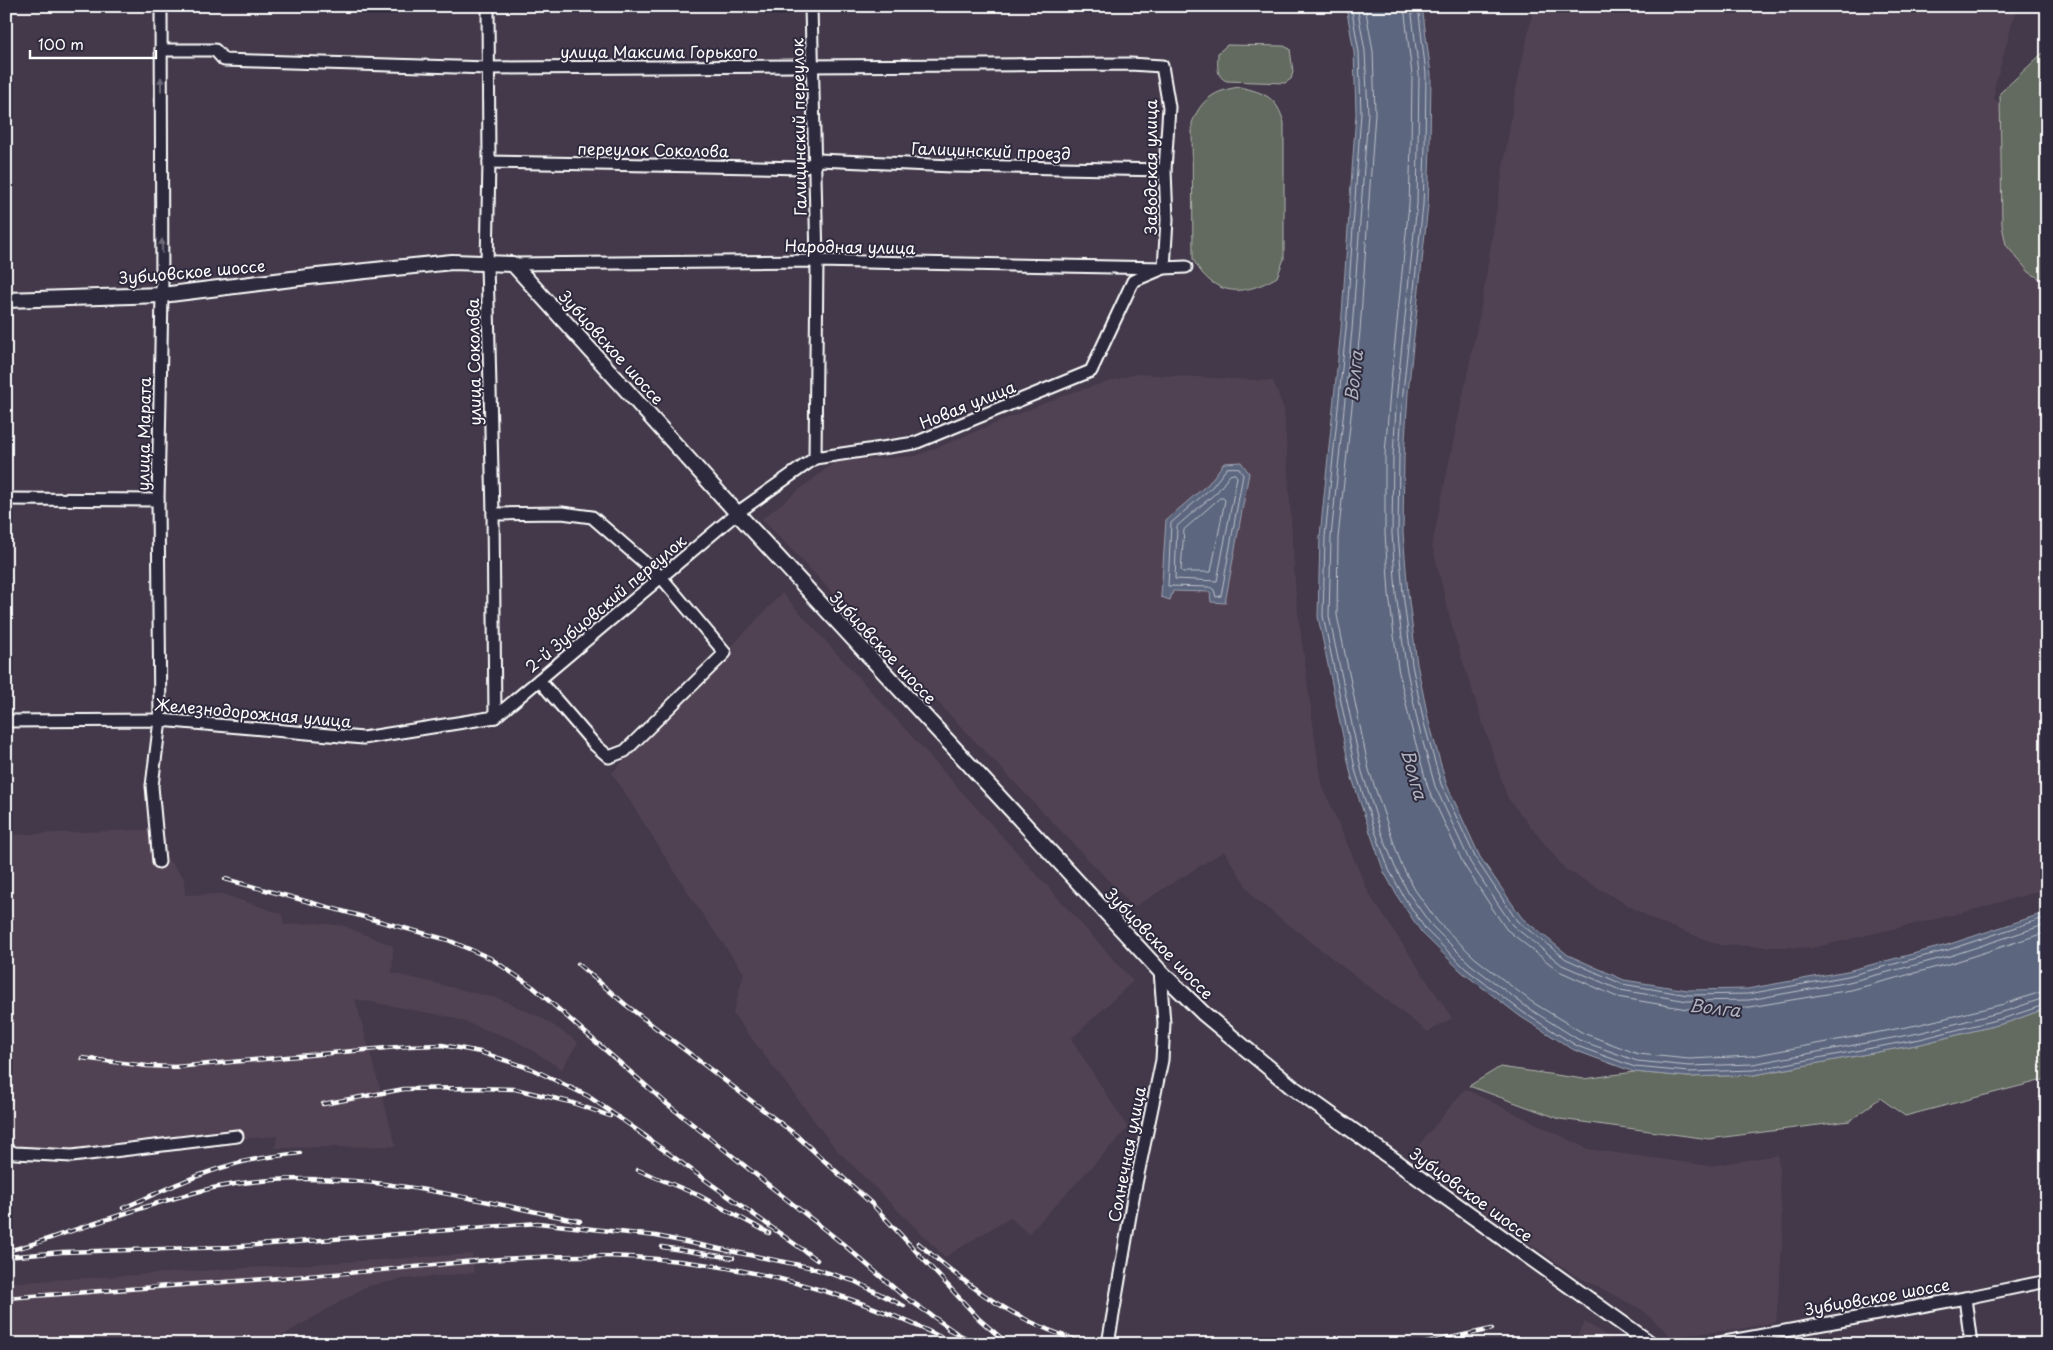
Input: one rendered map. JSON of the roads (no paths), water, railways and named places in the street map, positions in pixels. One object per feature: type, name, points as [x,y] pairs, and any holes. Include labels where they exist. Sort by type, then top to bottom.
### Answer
[{"type":"main road","name":"Зубцовское шоссе","points":[[6,300],[162,295],[452,262],[514,264],[737,513],[1160,970],[1203,1013],[1292,1087],[1651,1344]]},
{"type":"street","name":"улица Марата","points":[[159,862],[152,786],[160,720],[158,500],[162,295],[162,6]]},
{"type":"street","name":"улица Соколова","points":[[488,6],[489,162],[487,263],[493,514],[495,717]]},
{"type":"street","name":"Галицинский переулок","points":[[812,6],[817,261],[815,458]]},
{"type":"street","name":"улица Максима Горького","points":[[161,50],[215,50],[224,60],[489,68],[1130,64],[1162,66]]},
{"type":"street","name":"Заводская улица","points":[[1162,66],[1169,106],[1165,170],[1167,220],[1164,268]]},
{"type":"street","name":"Галицинский проезд","points":[[816,161],[1165,170]]},
{"type":"street","name":"переулок Соколова","points":[[489,162],[803,168],[816,161]]},
{"type":"street","name":"Народная улица","points":[[514,264],[817,261],[1186,267]]},
{"type":"street","name":"Новая улица","points":[[737,513],[815,458],[915,443],[1091,371],[1133,280],[1164,268]]},
{"type":"street","points":[[6,498],[158,500]]},
{"type":"street","points":[[493,514],[562,513],[592,517],[661,577],[725,654],[624,751],[609,757],[595,745],[539,680]]},
{"type":"street","name":"2-й Зубцовский переулок","points":[[495,717],[737,513]]},
{"type":"street","name":"Железнодорожная улица","points":[[6,721],[160,720],[363,738],[495,717]]},
{"type":"street","name":"Солнечная улица","points":[[1108,1344],[1134,1198],[1162,1060],[1164,1023],[1160,970]]},
{"type":"street","points":[[6,1150],[15,1153],[72,1156],[237,1136]]},
{"type":"street","name":"Зубцовское шоссе","points":[[1714,1344],[2047,1281]]},
{"type":"street","points":[[1965,1298],[1971,1344]]},
{"type":"water","name":"Волга","points":[[1346,6],[1422,6],[1431,74],[1430,147],[1428,205],[1408,393],[1404,456],[1403,533],[1408,593],[1417,664],[1429,722],[1446,783],[1480,857],[1522,918],[1568,955],[1624,980],[1688,990],[1747,989],[1847,971],[1947,945],[2047,912],[2047,1008],[2009,1022],[1921,1044],[1754,1075],[1688,1077],[1634,1072],[1574,1050],[1521,1017],[1462,972],[1422,933],[1399,899],[1384,872],[1351,775],[1318,617],[1320,536],[1341,329],[1356,113],[1354,52]]},
{"type":"water","points":[[1241,462],[1249,473],[1225,603],[1211,602],[1210,592],[1173,591],[1170,600],[1161,597],[1166,520],[1209,483],[1224,463]]},
{"type":"railway","points":[[225,879],[448,940],[490,958],[533,987],[667,1104],[843,1244],[901,1294],[955,1332]]},
{"type":"railway","points":[[578,964],[626,1005],[796,1135],[872,1204],[979,1319],[1008,1344]]},
{"type":"railway","points":[[82,1058],[147,1066],[175,1067],[409,1046],[442,1045],[480,1052],[532,1069],[588,1096],[647,1137]]},
{"type":"railway","points":[[323,1104],[404,1089],[515,1089],[570,1102],[610,1116]]},
{"type":"railway","points":[[640,1133],[817,1260]]},
{"type":"railway","points":[[123,1208],[217,1169],[256,1159],[300,1153]]},
{"type":"railway","points":[[638,1170],[698,1195],[769,1233]]},
{"type":"railway","points":[[6,1251],[37,1243],[176,1197],[213,1188],[259,1181],[305,1179],[352,1181],[398,1186],[444,1193],[580,1221]]},
{"type":"railway","points":[[6,1257],[62,1252],[231,1247],[538,1223],[656,1236],[809,1267],[854,1281],[904,1306]]},
{"type":"railway","points":[[918,1243],[977,1290],[1018,1316],[1064,1336],[1089,1344]]},
{"type":"railway","points":[[662,1247],[733,1258]]},
{"type":"railway","points":[[6,1298],[334,1274],[462,1262],[558,1256],[637,1257],[731,1269],[777,1278],[868,1306],[954,1344]]},
{"type":"railway","points":[[948,1329],[978,1344]]},
{"type":"railway","points":[[1422,1344],[1492,1329]]}]
